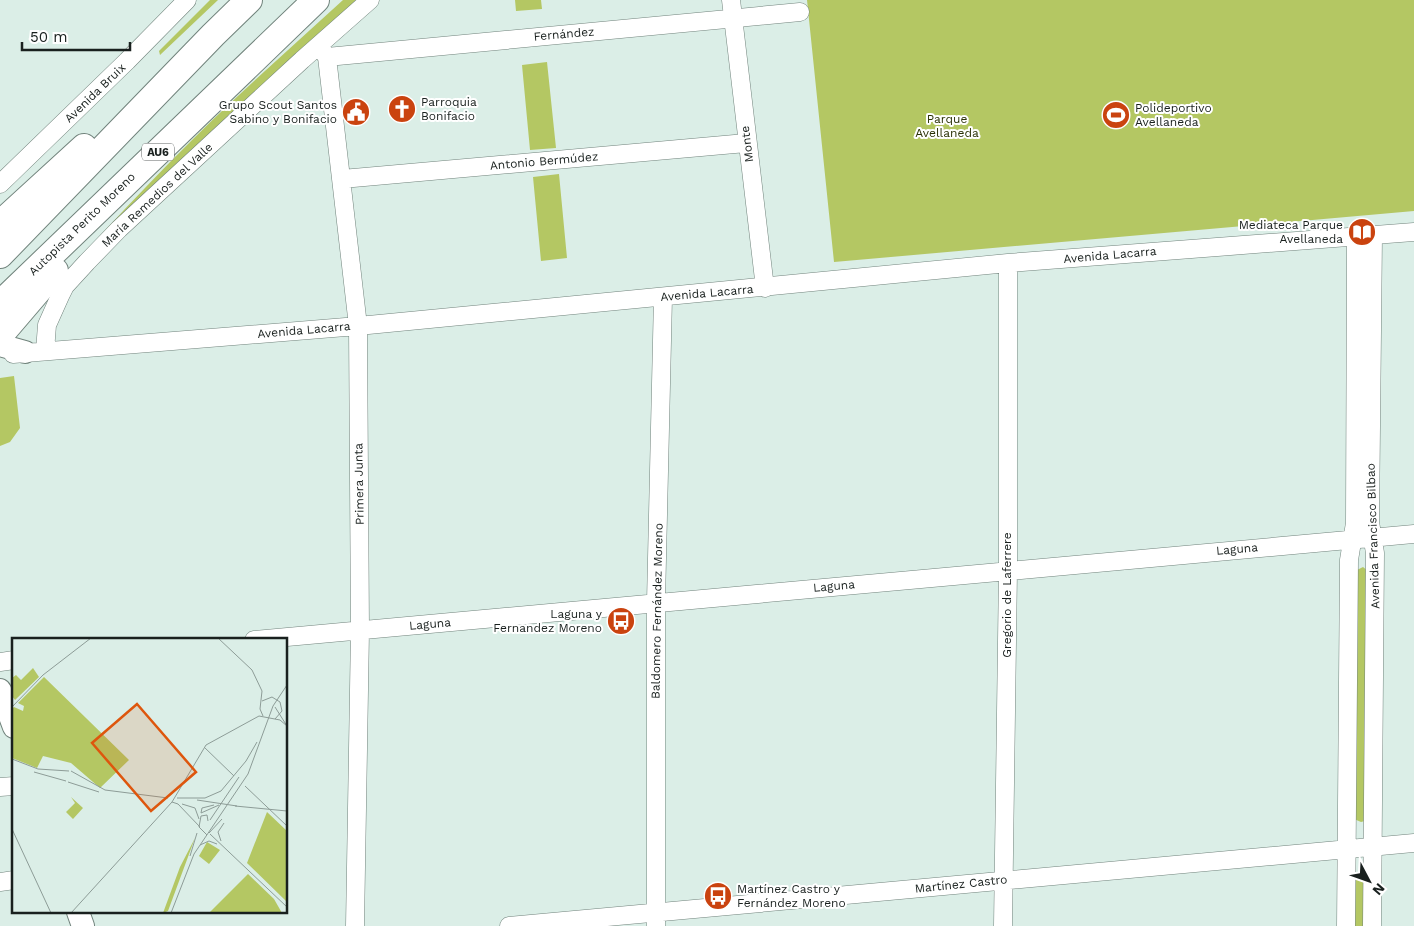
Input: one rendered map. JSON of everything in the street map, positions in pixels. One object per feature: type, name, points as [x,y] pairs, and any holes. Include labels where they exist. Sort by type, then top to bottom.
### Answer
[{"type":"highway","points":[[0,255],[249,0]]},
{"type":"highway","name":"Autopista Perito Moreno","points":[[0,304],[316,0]]},
{"type":"highway","points":[[0,224],[60,168],[213,35]]},
{"type":"highway","points":[[1,345],[141,168]]},
{"type":"main road","points":[[1,345],[35,352]]},
{"type":"main road","points":[[0,690],[12,721]]},
{"type":"main road","points":[[79,914],[83,926]]},
{"type":"street","name":"Avenida Bruix","points":[[0,184],[188,0]]},
{"type":"street","name":"María Remedios del Valle","points":[[35,352],[60,296],[74,276],[120,229],[302,60],[323,52],[370,0]]},
{"type":"street","name":"Monte","points":[[731,0],[764,288]]},
{"type":"street","name":"Fernández","points":[[323,52],[800,12]]},
{"type":"street","name":"Primera Junta","points":[[323,52],[342,179],[358,326],[360,630],[354,926]]},
{"type":"street","name":"Antonio Bermúdez","points":[[342,179],[746,142]]},
{"type":"street","name":"Avenida Lacarra","points":[[35,352],[358,326],[1008,263],[1414,232]]},
{"type":"street","name":"Avenida Francisco Bilbao","points":[[1364,237],[1370,522],[1375,553],[1372,926]]},
{"type":"street","name":"Avenida Francisco Bilbao","points":[[1346,926],[1349,560],[1355,523],[1364,237]]},
{"type":"street","name":"Gregorio de Laferrere","points":[[1003,926],[1008,570],[1008,263]]},
{"type":"street","name":"Baldomero Fernández Moreno","points":[[656,919],[656,602],[663,297]]},
{"type":"street","name":"Laguna","points":[[275,638],[1414,534]]},
{"type":"street","name":"Martínez Castro","points":[[509,926],[656,919],[718,908],[1004,880],[1414,844]]},
{"type":"green space","points":[[210,0],[218,0],[160,55],[159,51]]},
{"type":"green space","points":[[343,0],[362,0],[72,270],[24,328],[13,331],[171,161],[234,99]]},
{"type":"green space","points":[[515,0],[541,0],[542,9],[516,11]]},
{"type":"green space","name":"Polideportivo Avellaneda","points":[[807,0],[1414,0],[1414,211],[834,262]]},
{"type":"green space","points":[[547,62],[556,148],[530,150],[522,65]]},
{"type":"green space","points":[[559,174],[567,258],[541,261],[533,177]]},
{"type":"green space","points":[[14,376],[20,428],[10,442],[0,446],[0,378]]},
{"type":"green space","points":[[1363,567],[1368,571],[1365,821],[1361,822],[1354,819],[1355,571]]},
{"type":"green space","points":[[1360,873],[1364,875],[1366,926],[1351,926],[1355,874]]},
{"type":"place","name":"Parroquia Bonifacio","points":[[402,109]]},
{"type":"place","name":"Grupo Scout Santos Sabino y Bonifacio","points":[[356,112]]},
{"type":"place","name":"Polideportivo Avellaneda","points":[[1116,115]]},
{"type":"place","name":"Mediateca Parque Avellaneda","points":[[1362,232]]},
{"type":"place","name":"Laguna y Fernandez Moreno","points":[[621,621]]},
{"type":"place","name":"Martínez Castro y Fernández Moreno","points":[[718,896]]},
{"type":"park label","name":"Parque Avellaneda","points":[[947,126]]}]
